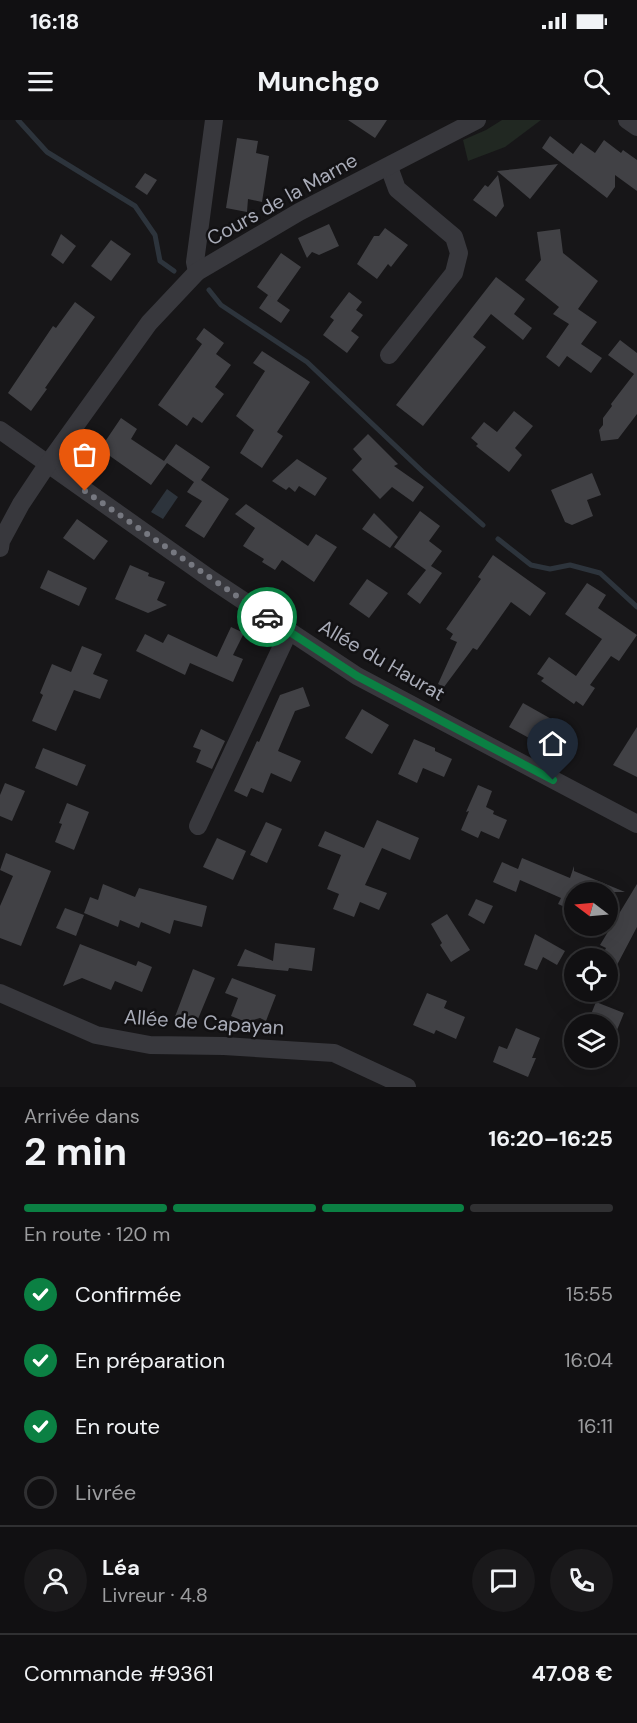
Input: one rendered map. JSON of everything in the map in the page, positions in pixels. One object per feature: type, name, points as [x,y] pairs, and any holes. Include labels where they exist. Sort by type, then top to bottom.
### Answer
[{"type":"street","name":"Cours de la Marne","points":[[197,272],[195,262],[214,120]]},
{"type":"street","name":"Cours de la Marne","points":[[0,543],[21,504],[47,465],[149,323],[197,272],[299,212],[477,120]]},
{"type":"street","points":[[627,120],[637,127]]},
{"type":"street","name":"Cours de la Marne","points":[[389,167],[397,189],[454,237],[459,253],[454,273],[389,355]]},
{"type":"street","name":"Allée du Haurat","points":[[0,430],[212,580],[357,676],[637,824]]},
{"type":"street","points":[[198,826],[289,631]]},
{"type":"street","name":"Allée de Capayan","points":[[0,993],[96,1035],[150,1045],[224,1046],[333,1053],[407,1087]]},
{"type":"shaded area","points":[[502,120],[541,120],[505,147],[468,161],[463,140]]},
{"type":"shaded area","points":[[167,489],[178,497],[163,519],[151,512]]},
{"type":"building","points":[[348,120],[387,120],[375,138]]},
{"type":"building","points":[[550,136],[573,154],[581,143],[595,153],[604,140],[621,153],[623,150],[637,160],[637,191],[615,175],[615,187],[607,198],[542,148]]},
{"type":"building","points":[[237,138],[258,141],[256,153],[269,156],[262,202],[248,199],[247,212],[226,208]]},
{"type":"building","points":[[558,164],[530,199],[497,171],[516,169]]},
{"type":"building","points":[[145,173],[157,180],[147,195],[135,187]]},
{"type":"building","points":[[498,175],[504,206],[496,217],[473,200],[485,185],[488,187]]},
{"type":"building","points":[[329,224],[339,246],[319,255],[312,252],[307,258],[298,238]]},
{"type":"building","points":[[385,228],[408,245],[391,267],[388,264],[377,279],[357,264],[374,236],[379,236]]},
{"type":"building","points":[[560,229],[563,253],[598,281],[578,309],[597,322],[581,344],[602,358],[591,373],[567,356],[559,367],[546,357],[569,324],[553,314],[559,307],[525,280],[541,260],[537,232]]},
{"type":"building","points":[[61,234],[76,246],[63,264],[51,255]]},
{"type":"building","points":[[111,240],[131,254],[111,281],[91,266]]},
{"type":"building","points":[[281,253],[301,267],[277,301],[290,310],[281,323],[259,308],[268,295],[275,300],[257,287]]},
{"type":"building","points":[[496,277],[525,299],[514,314],[532,328],[523,340],[491,314],[473,337],[486,347],[423,426],[396,405]]},
{"type":"building","points":[[349,292],[362,302],[356,310],[363,315],[351,331],[359,337],[347,353],[323,335],[334,320],[330,317]]},
{"type":"building","points":[[75,302],[95,317],[31,411],[8,393],[53,326],[56,328]]},
{"type":"building","points":[[204,328],[224,343],[216,354],[231,365],[215,387],[224,394],[202,423],[193,417],[187,426],[158,405],[202,344],[196,339]]},
{"type":"building","points":[[620,340],[637,353],[637,414],[618,439],[601,441],[599,430],[603,425],[603,418],[634,374],[608,355]]},
{"type":"building","points":[[262,351],[310,382],[277,432],[283,436],[262,468],[240,453],[254,430],[236,416],[265,371],[253,363]]},
{"type":"building","points":[[514,411],[533,426],[515,448],[522,455],[509,472],[476,446],[478,444],[471,438],[484,422],[497,432]]},
{"type":"building","points":[[121,418],[137,429],[131,439],[164,461],[176,444],[210,467],[201,480],[229,499],[204,538],[185,526],[202,501],[187,492],[194,482],[167,463],[151,485],[100,449]]},
{"type":"building","points":[[368,434],[398,464],[394,466],[424,487],[413,502],[392,487],[380,499],[352,470],[362,459],[353,449]]},
{"type":"building","points":[[297,459],[327,478],[315,496],[299,486],[295,492],[289,487],[286,490],[272,481]]},
{"type":"building","points":[[592,473],[601,495],[587,500],[593,516],[572,525],[565,522],[551,490]]},
{"type":"building","points":[[246,504],[308,546],[316,534],[337,547],[314,582],[282,560],[275,570],[262,562],[264,559],[243,546],[255,528],[235,514]]},
{"type":"building","points":[[420,511],[440,526],[429,541],[442,551],[431,566],[442,573],[420,604],[407,594],[426,570],[394,547]]},
{"type":"building","points":[[374,513],[398,537],[390,548],[362,529]]},
{"type":"building","points":[[77,519],[108,541],[94,560],[63,538]]},
{"type":"building","points":[[493,555],[546,593],[530,616],[511,602],[477,650],[473,648],[444,687],[438,684],[457,642],[450,639],[453,634],[446,629],[481,579],[478,577]]},
{"type":"building","points":[[130,565],[149,573],[148,576],[165,582],[157,600],[167,605],[148,613],[115,599]]},
{"type":"building","points":[[48,570],[87,588],[79,606],[40,588]]},
{"type":"building","points":[[367,579],[388,593],[369,618],[349,604]]},
{"type":"building","points":[[587,583],[606,595],[598,608],[637,635],[619,661],[611,656],[590,685],[595,688],[583,706],[576,701],[574,704],[541,681],[544,678],[537,674],[549,657],[576,676],[602,639],[565,614]]},
{"type":"building","points":[[231,627],[244,633],[233,655],[243,659],[233,682],[190,663],[185,675],[136,651],[145,634],[163,643],[168,634],[217,657]]},
{"type":"building","points":[[82,646],[102,654],[93,674],[108,680],[100,699],[74,690],[56,731],[32,721],[52,664],[71,672]]},
{"type":"building","points":[[303,687],[310,706],[295,711],[278,751],[301,761],[291,782],[271,773],[263,793],[251,788],[247,797],[234,791],[280,695]]},
{"type":"building","points":[[523,703],[562,725],[549,749],[509,727]]},
{"type":"building","points":[[362,709],[389,725],[372,754],[345,738]]},
{"type":"building","points":[[637,727],[637,777],[613,765]]},
{"type":"building","points":[[201,729],[225,741],[212,769],[196,762],[201,750],[193,747]]},
{"type":"building","points":[[414,739],[435,748],[435,751],[452,759],[444,777],[423,768],[417,783],[398,774]]},
{"type":"building","points":[[43,748],[86,765],[77,786],[35,768]]},
{"type":"building","points":[[5,783],[25,791],[12,821],[0,816],[0,795]]},
{"type":"building","points":[[478,785],[492,791],[486,807],[494,811],[493,814],[507,820],[499,839],[481,831],[478,838],[461,830]]},
{"type":"building","points":[[67,803],[89,812],[74,850],[55,842]]},
{"type":"building","points":[[377,820],[419,838],[410,860],[382,848],[365,885],[387,893],[379,910],[360,902],[354,917],[333,909],[339,894],[327,889],[341,855],[318,846],[325,831],[364,848]]},
{"type":"building","points":[[266,822],[282,829],[267,863],[250,855]]},
{"type":"building","points":[[217,838],[246,851],[233,880],[203,867]]},
{"type":"building","points":[[6,853],[51,871],[21,946],[0,938],[0,906],[13,876],[0,870]]},
{"type":"building","points":[[522,858],[570,878],[574,866],[574,871],[601,882],[564,882],[564,907],[558,904],[561,898],[520,880],[516,892],[493,882],[502,862],[518,869]]},
{"type":"building","points":[[103,884],[135,897],[139,888],[207,906],[202,927],[174,920],[170,934],[141,922],[139,928],[120,920],[118,927],[84,913],[90,897],[98,900]]},
{"type":"building","points":[[637,884],[637,927],[618,963],[618,948],[606,948],[600,945],[605,936],[618,936],[618,915]]},
{"type":"building","points":[[476,899],[493,906],[484,924],[468,915]]},
{"type":"building","points":[[65,908],[84,915],[76,936],[56,928]]},
{"type":"building","points":[[447,914],[470,950],[451,962],[440,945],[442,943],[431,924]]},
{"type":"building","points":[[535,934],[564,950],[557,965],[543,957],[537,970],[524,965]]},
{"type":"building","points":[[275,943],[315,948],[312,971],[237,966],[245,949],[273,961]]},
{"type":"building","points":[[80,944],[136,966],[138,961],[152,967],[142,992],[115,981],[111,990],[82,978],[63,986]]},
{"type":"building","points":[[193,969],[215,978],[198,1019],[194,1017],[191,1022],[173,1022]]},
{"type":"building","points":[[232,978],[276,995],[266,1021],[260,1018],[246,1022],[231,1016],[238,998],[225,993]]},
{"type":"building","points":[[427,993],[447,1001],[444,1008],[465,1017],[456,1039],[436,1030],[434,1034],[413,1025]]},
{"type":"building","points":[[596,1002],[624,1013],[618,1028],[618,1014],[591,1014]]},
{"type":"building","points":[[516,1028],[540,1038],[532,1058],[536,1058],[528,1077],[493,1062],[499,1046],[507,1049]]},
{"type":"waterway","points":[[18,120],[47,152],[135,206],[155,235],[160,261],[174,271]]},
{"type":"waterway","points":[[209,290],[221,305],[307,362],[422,471],[483,525]]},
{"type":"waterway","points":[[498,539],[531,565],[550,569],[570,565],[600,573],[637,607]]},
{"type":"way so far","points":[[85,491],[267,617]]},
{"type":"route","points":[[267,617],[357,676],[553,780]]}]
